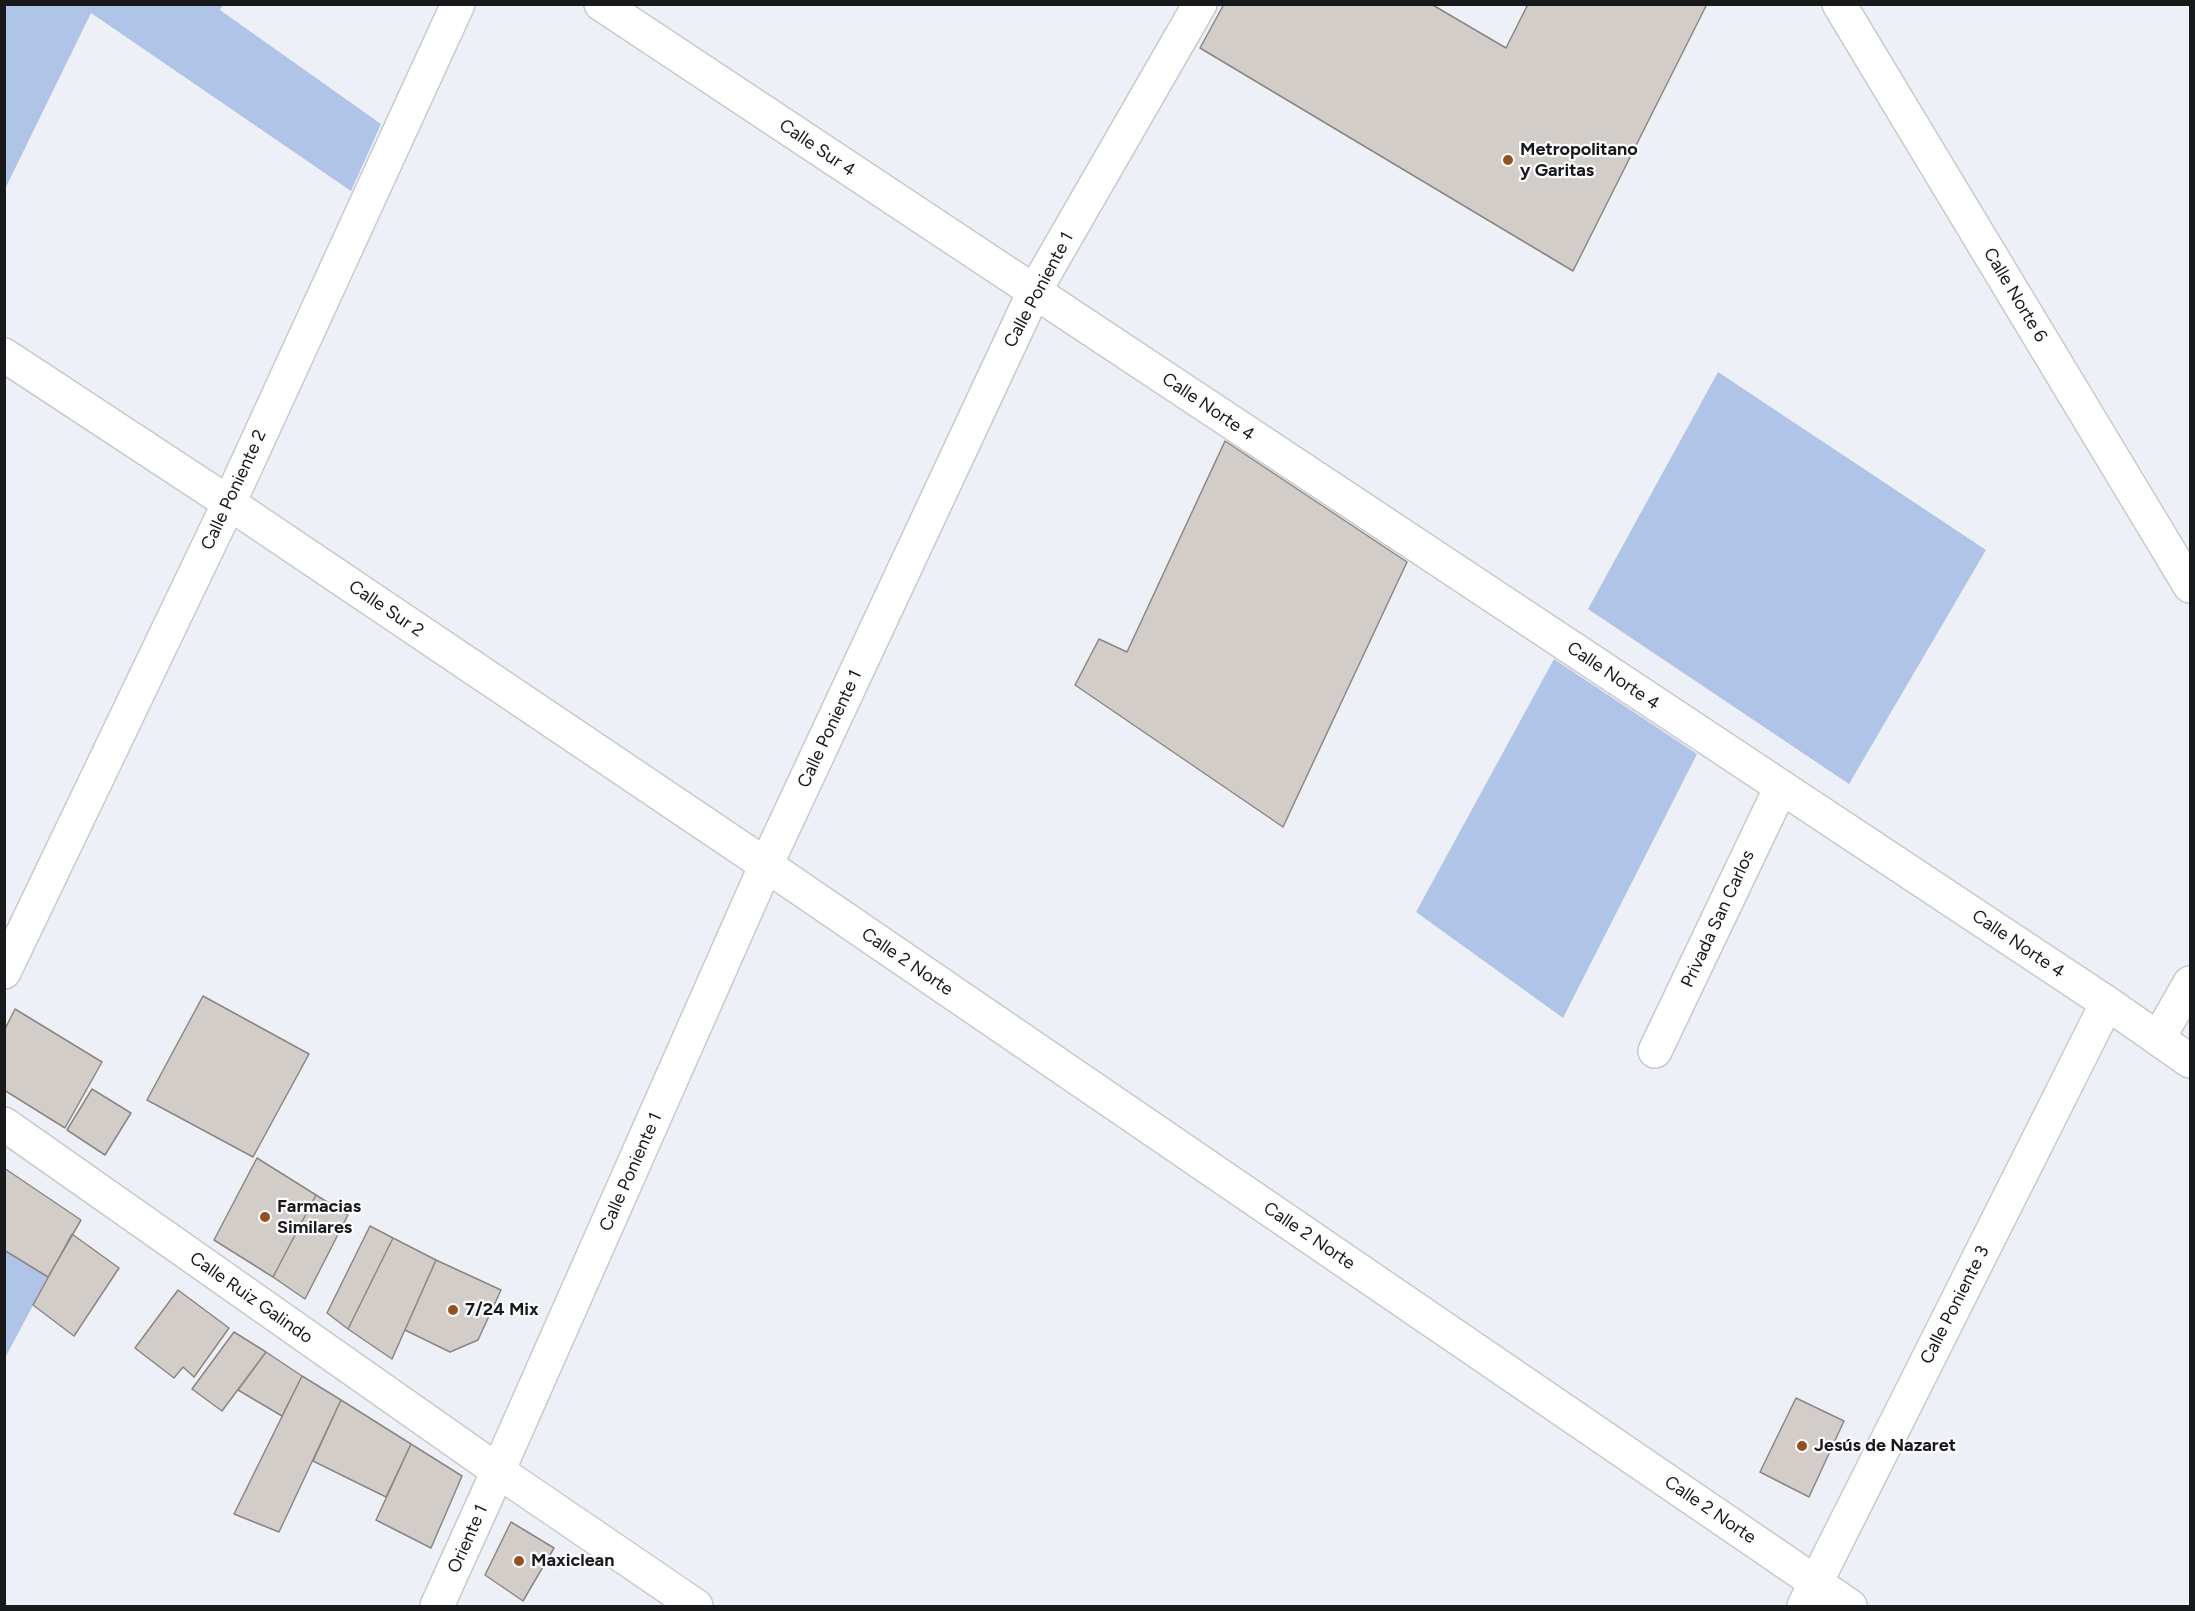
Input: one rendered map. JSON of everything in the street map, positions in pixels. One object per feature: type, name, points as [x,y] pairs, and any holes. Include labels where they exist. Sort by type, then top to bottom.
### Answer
[{"type":"street","name":"Calle Poniente 2","points":[[4,972],[229,503],[458,4]]},
{"type":"street","name":"Calle Sur 4","points":[[601,4],[1034,292]]},
{"type":"street","name":"Calle Poniente 1","points":[[498,1471],[766,865],[1034,292],[1200,4]]},
{"type":"street","name":"Calle Norte 6","points":[[1839,4],[2190,586]]},
{"type":"street","name":"Calle Norte 4","points":[[1034,292],[2107,1003],[2190,1061]]},
{"type":"street","name":"Calle Sur 2","points":[[4,355],[229,503],[766,865]]},
{"type":"street","name":"Privada San Carlos","points":[[1655,1052],[1781,787]]},
{"type":"street","name":"Calle 2 Norte","points":[[766,865],[1810,1594],[1850,1606]]},
{"type":"street","points":[[2158,1039],[2190,983]]},
{"type":"street","name":"Calle Poniente 3","points":[[1810,1594],[2107,1003]]},
{"type":"street","name":"Calle Ruiz Galindo","points":[[4,1124],[498,1471],[696,1606]]},
{"type":"street","name":"Oriente 1","points":[[437,1606],[498,1471]]},
{"type":"shaded area","points":[[5,4],[223,5],[220,10],[381,124],[351,191],[91,13],[5,189]]},
{"type":"shaded area","points":[[1718,372],[1986,550],[1849,784],[1588,609]]},
{"type":"shaded area","points":[[1554,659],[1697,754],[1563,1018],[1416,912]]},
{"type":"shaded area","points":[[5,1250],[48,1277],[5,1358]]},
{"type":"building","name":"Metropolitano y Garitas","points":[[1224,4],[1431,4],[1506,48],[1528,4],[1707,4],[1573,271],[1200,48]]},
{"type":"building","points":[[1225,441],[1407,562],[1283,827],[1075,685],[1099,639],[1127,652]]},
{"type":"building","points":[[203,996],[309,1054],[253,1157],[147,1100]]},
{"type":"building","points":[[15,1009],[102,1062],[65,1128],[4,1090],[4,1031]]},
{"type":"building","points":[[92,1089],[131,1113],[105,1155],[67,1130]]},
{"type":"building","name":"Farmacias Similares","points":[[257,1158],[316,1195],[273,1277],[214,1240]]},
{"type":"building","points":[[4,1168],[81,1220],[48,1277],[4,1250]]},
{"type":"building","points":[[316,1195],[348,1215],[305,1299],[273,1277]]},
{"type":"building","points":[[370,1226],[393,1238],[348,1329],[327,1313]]},
{"type":"building","points":[[72,1234],[119,1268],[74,1336],[33,1305]]},
{"type":"building","points":[[393,1238],[436,1260],[392,1359],[348,1329]]},
{"type":"building","name":"7/24 Mix","points":[[436,1260],[501,1290],[478,1340],[450,1352],[405,1330]]},
{"type":"building","points":[[178,1290],[229,1328],[194,1377],[183,1367],[174,1378],[135,1348]]},
{"type":"building","points":[[234,1332],[266,1352],[222,1411],[192,1389]]},
{"type":"building","points":[[266,1352],[302,1376],[282,1416],[238,1390]]},
{"type":"building","points":[[302,1376],[341,1400],[279,1532],[234,1514]]},
{"type":"building","name":"Jesús de Nazaret","points":[[1796,1398],[1844,1421],[1809,1497],[1760,1472]]},
{"type":"building","points":[[341,1400],[411,1444],[386,1497],[313,1461]]},
{"type":"building","points":[[411,1444],[462,1476],[431,1548],[376,1520]]},
{"type":"building","name":"Maxiclean","points":[[511,1522],[554,1548],[523,1601],[485,1575]]},
{"type":"place","name":"Metropolitano y Garitas","points":[[1508,160]]},
{"type":"place","name":"Farmacias Similares","points":[[265,1217]]},
{"type":"place","name":"7/24 Mix","points":[[453,1310]]},
{"type":"place","name":"Jesús de Nazaret","points":[[1802,1446]]},
{"type":"place","name":"Maxiclean","points":[[519,1561]]}]
